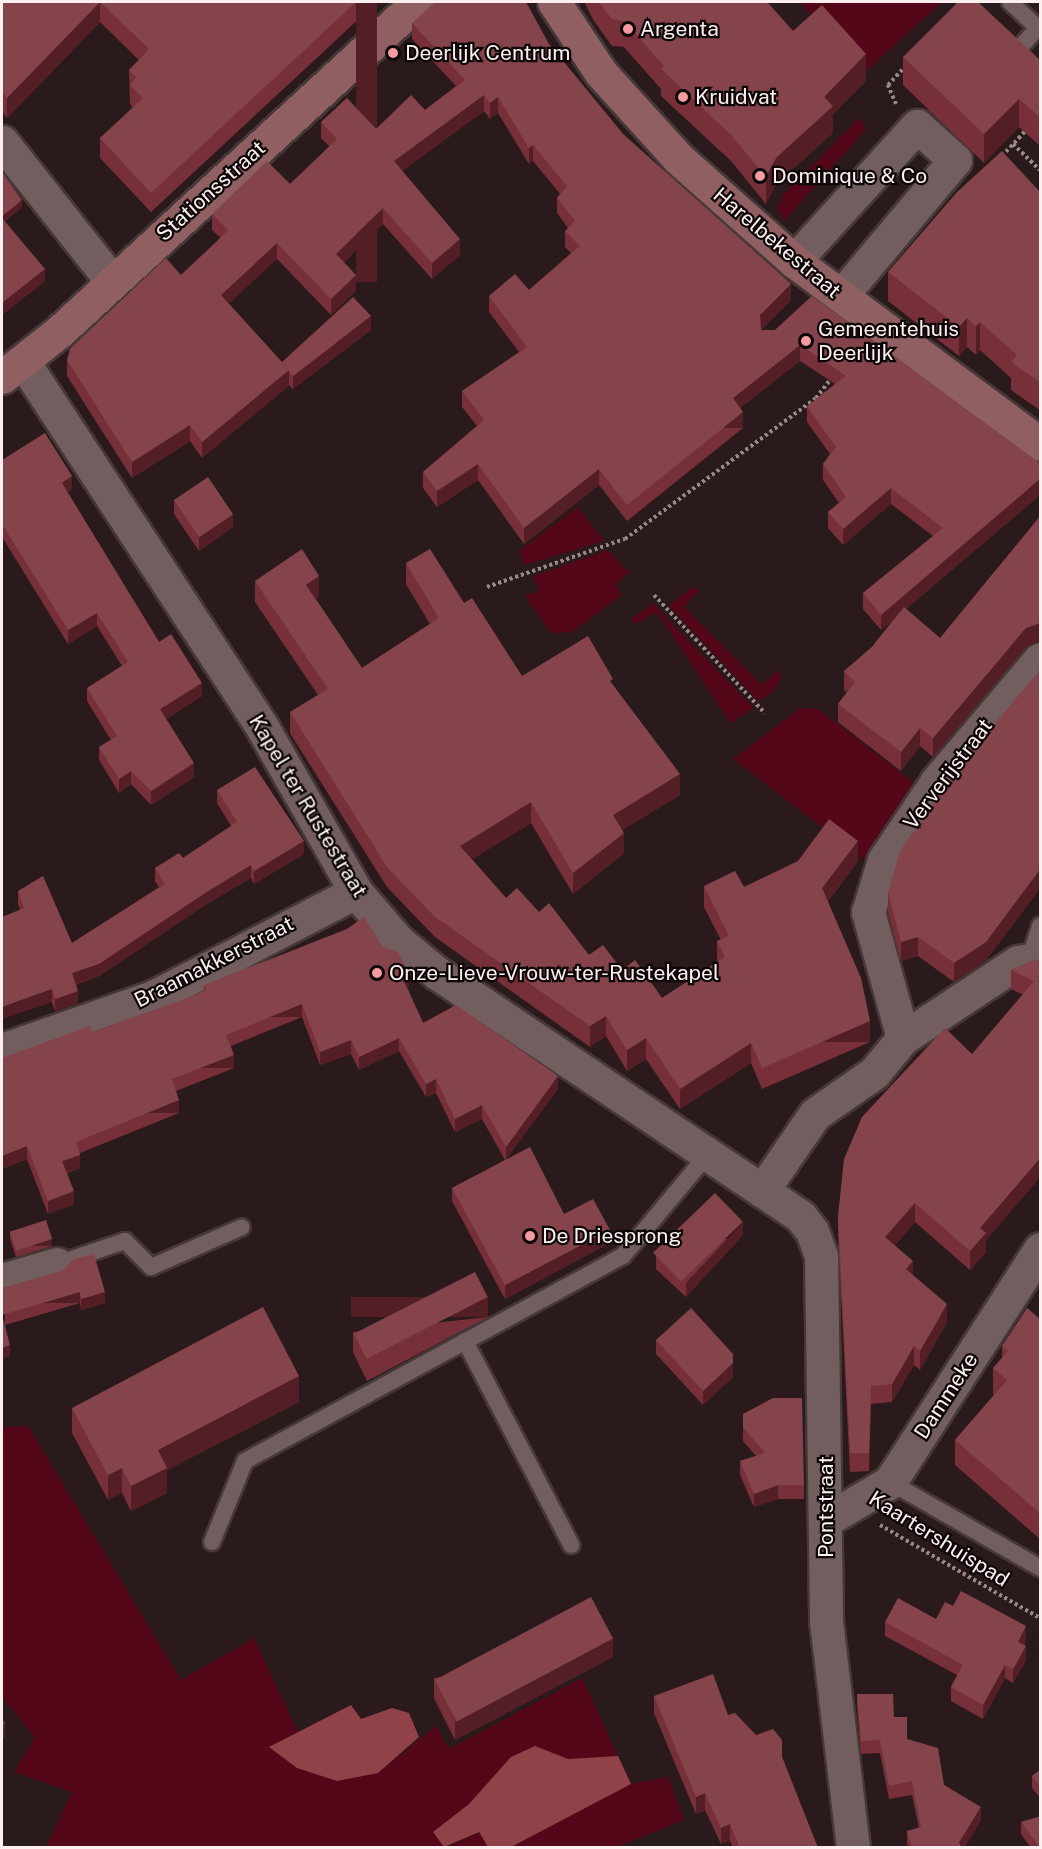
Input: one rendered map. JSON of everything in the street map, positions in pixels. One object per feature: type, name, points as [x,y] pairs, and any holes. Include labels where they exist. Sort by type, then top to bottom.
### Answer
[{"type":"street","name":"Stationsstraat","points":[[13,370],[418,2]]},
{"type":"street","name":"Harelbekestraat","points":[[554,2],[637,117],[795,261],[825,293],[1041,444]]},
{"type":"street","points":[[795,261],[917,126],[955,160],[825,293]]},
{"type":"street","points":[[2,142],[111,280]]},
{"type":"street","name":"Kapel ter Rustestraat","points":[[13,370],[262,727],[356,892],[398,941],[437,973],[762,1191]]},
{"type":"street","name":"Ververijstraat","points":[[903,1038],[868,912],[885,860],[937,781],[1041,658]]},
{"type":"street","name":"Braamakkerstraat","points":[[2,1050],[154,996],[356,892]]},
{"type":"street","points":[[762,1191],[815,1114],[874,1073],[903,1038],[1018,962],[1035,959]]},
{"type":"street","name":"Pontstraat","points":[[762,1191],[801,1217],[821,1256],[840,1512],[826,1621],[853,1848]]},
{"type":"street","name":"Dammeke","points":[[840,1512],[890,1482],[1040,1251]]},
{"type":"street","points":[[2,1280],[57,1264]]},
{"type":"lane","points":[[1010,2],[1039,27],[1016,52]]},
{"type":"lane","points":[[1035,959],[1041,926]]},
{"type":"lane","points":[[212,1542],[245,1461],[623,1256],[708,1154]]},
{"type":"lane","points":[[57,1264],[125,1240],[151,1268],[242,1227]]},
{"type":"lane","points":[[465,1341],[571,1545]]},
{"type":"lane","points":[[890,1482],[1041,1568]]},
{"type":"path","points":[[911,61],[888,85],[898,109],[917,126]]},
{"type":"path","points":[[999,159],[1034,122]]},
{"type":"path","points":[[1013,144],[1041,170]]},
{"type":"path","points":[[487,587],[625,539],[816,398],[838,370]]},
{"type":"path","points":[[654,595],[765,713]]},
{"type":"path","name":"Kaartershuispad","points":[[840,1512],[1041,1618]]},
{"type":"shaded area","points":[[799,2],[942,2],[867,70]]},
{"type":"shaded area","points":[[859,118],[866,129],[784,221],[777,208],[783,195]]},
{"type":"shaded area","points":[[578,507],[604,541],[524,565],[519,551]]},
{"type":"shaded area","points":[[608,550],[629,573],[615,584],[622,595],[572,632],[551,633],[525,596],[539,591],[533,576]]},
{"type":"shaded area","points":[[692,587],[699,591],[684,607],[762,685],[778,670],[781,677],[773,692],[758,701],[669,606]]},
{"type":"shaded area","points":[[654,603],[754,708],[730,723],[657,612],[636,624],[631,619]]},
{"type":"shaded area","points":[[800,708],[818,709],[919,787],[865,860],[733,759]]},
{"type":"shaded area","points":[[28,1426],[181,1680],[254,1638],[298,1732],[270,1747],[378,1773],[436,1726],[449,1749],[582,1678],[618,1756],[568,1759],[535,1746],[511,1757],[469,1804],[434,1831],[444,1847],[46,1847],[72,1792],[14,1772],[35,1737],[2,1698],[2,1427]]},
{"type":"shaded area","points":[[351,1705],[361,1719],[392,1708],[409,1713],[419,1737],[378,1773],[337,1781],[297,1768],[269,1747]]},
{"type":"shaded area","points":[[535,1746],[568,1759],[618,1756],[631,1784],[511,1847],[488,1847],[479,1832],[444,1847],[433,1832],[469,1804],[511,1757]]},
{"type":"shaded area","points":[[668,1777],[684,1820],[617,1847],[511,1848],[620,1786]]},
{"type":"shaded area","points":[[479,1832],[488,1847],[446,1848]]},
{"type":"building","points":[[2,2],[100,2],[7,98],[2,91]]},
{"type":"building","points":[[100,2],[356,2],[151,193],[100,138],[143,98],[130,85],[136,77],[129,70],[149,49]]},
{"type":"building","points":[[435,2],[526,2],[549,44],[623,134],[791,284],[760,315],[761,330],[775,330],[812,296],[1041,464],[1041,478],[881,615],[863,593],[943,528],[891,488],[843,529],[828,512],[846,497],[823,464],[836,447],[807,406],[846,376],[800,345],[733,398],[743,412],[627,505],[599,469],[524,528],[478,464],[437,491],[423,472],[484,420],[462,391],[527,347],[489,296],[515,274],[529,290],[580,246],[565,231],[575,221],[557,198],[567,186],[533,145],[529,148],[498,97],[490,103],[484,95],[394,161],[460,239],[432,263],[383,208],[336,254],[356,275],[331,299],[277,243],[221,295],[289,370],[202,442],[190,425],[132,462],[67,360],[70,349],[166,258],[181,275],[216,242],[228,230],[212,214],[267,161],[290,184],[337,139],[321,122],[347,98],[376,129],[411,95],[425,110],[465,80],[412,23]]},
{"type":"building","points":[[599,2],[767,2],[793,31],[822,5],[866,54],[824,97],[833,106],[776,158],[766,177],[731,135],[661,69],[664,66],[624,21],[612,19]]},
{"type":"building","points":[[958,2],[978,2],[1041,61],[1041,118],[1019,99],[984,134],[903,57]]},
{"type":"building","points":[[1002,151],[1041,193],[1041,296],[1039,298],[1041,298],[1041,383],[1011,362],[1017,355],[980,322],[976,326],[967,318],[959,327],[888,272],[957,192]]},
{"type":"building","points":[[2,172],[22,200],[2,216]]},
{"type":"building","points":[[2,218],[45,269],[3,302],[2,300]]},
{"type":"building","points":[[353,297],[371,316],[293,376],[282,362]]},
{"type":"building","points":[[45,433],[72,476],[62,483],[159,642],[171,634],[202,683],[160,709],[194,763],[151,791],[131,771],[119,779],[99,747],[117,736],[87,688],[128,662],[97,613],[68,630],[2,524],[2,460]]},
{"type":"building","points":[[208,477],[233,514],[199,537],[174,500]]},
{"type":"building","points":[[1041,515],[1041,623],[1026,628],[933,738],[920,728],[901,752],[838,704],[855,682],[844,671],[872,647],[904,607],[940,638]]},
{"type":"building","points":[[302,549],[319,576],[306,585],[362,668],[439,618],[406,563],[430,549],[464,603],[472,598],[522,676],[588,636],[613,679],[610,681],[680,774],[613,815],[624,833],[573,873],[531,802],[460,846],[506,898],[517,888],[539,912],[549,903],[589,955],[603,945],[622,970],[635,960],[662,998],[725,957],[717,941],[729,936],[704,886],[735,871],[744,887],[798,861],[829,819],[858,841],[822,888],[861,978],[870,1021],[762,1068],[751,1043],[680,1089],[646,1038],[627,1050],[606,1016],[590,1026],[435,917],[387,867],[290,712],[328,689],[255,581]]},
{"type":"building","points":[[1041,669],[1041,868],[986,942],[954,963],[918,937],[901,942],[888,893],[900,851],[963,761]]},
{"type":"building","points":[[255,767],[304,841],[254,871],[251,865],[99,964],[72,973],[78,991],[55,999],[52,989],[2,1007],[2,917],[24,908],[18,891],[43,876],[72,943],[165,884],[155,868],[179,853],[183,858],[237,822],[217,790]]},
{"type":"building","points":[[364,917],[383,947],[398,952],[409,973],[402,977],[423,1023],[456,1005],[558,1076],[506,1147],[482,1105],[455,1119],[436,1079],[426,1084],[399,1038],[359,1057],[351,1040],[320,1052],[302,1004],[226,1035],[234,1055],[172,1079],[179,1100],[76,1142],[80,1155],[62,1161],[74,1191],[48,1201],[27,1146],[2,1156],[2,1058],[90,1026],[92,1032],[186,999],[206,990],[204,985],[347,929]]},
{"type":"building","points":[[1036,959],[1041,961],[1041,1157],[980,1228],[986,1233],[970,1251],[915,1203],[885,1237],[913,1261],[906,1269],[947,1304],[920,1351],[914,1346],[892,1384],[871,1386],[869,1453],[850,1453],[838,1216],[844,1159],[862,1117],[945,1028],[972,1054],[1034,981],[1011,970]]},
{"type":"building","points":[[530,1147],[564,1214],[593,1199],[610,1230],[505,1285],[452,1188]]},
{"type":"building","points":[[715,1193],[743,1222],[681,1282],[653,1253]]},
{"type":"building","points":[[46,1220],[52,1239],[16,1251],[10,1232]]},
{"type":"building","points":[[94,1254],[105,1292],[81,1299],[80,1292],[2,1315],[2,1286],[7,1287],[62,1271],[74,1259]]},
{"type":"building","points":[[475,1272],[488,1297],[367,1359],[354,1334]]},
{"type":"building","points":[[263,1307],[299,1376],[158,1450],[167,1468],[131,1486],[122,1468],[108,1475],[72,1408]]},
{"type":"building","points":[[691,1308],[733,1354],[733,1363],[703,1391],[656,1340]]},
{"type":"building","points":[[1027,1308],[1041,1320],[1041,1514],[955,1440],[1007,1380],[993,1368],[1008,1351],[1002,1346]]},
{"type":"building","points":[[2,1315],[10,1345],[2,1348]]},
{"type":"building","points":[[773,1398],[802,1398],[804,1485],[778,1485],[754,1494],[740,1461],[765,1453],[743,1427],[743,1414]]},
{"type":"building","points":[[961,1591],[1026,1626],[1018,1642],[1026,1646],[1013,1669],[1005,1665],[983,1705],[951,1687],[963,1665],[885,1622],[898,1598],[936,1619],[945,1602],[953,1606]]},
{"type":"building","points":[[591,1597],[613,1638],[457,1722],[435,1680]]},
{"type":"building","points":[[713,1674],[728,1715],[735,1713],[756,1735],[773,1729],[782,1740],[782,1757],[818,1848],[740,1848],[730,1824],[721,1828],[705,1793],[696,1797],[654,1696]]},
{"type":"building","points":[[857,1694],[893,1694],[894,1717],[907,1717],[907,1739],[938,1748],[944,1785],[981,1807],[959,1842],[961,1848],[912,1848],[907,1831],[921,1827],[912,1781],[889,1786],[880,1740],[861,1741]]},
{"type":"building","points":[[1041,1769],[1041,1787],[1032,1776]]},
{"type":"building","points":[[1041,1816],[1041,1848],[1040,1848],[1021,1822]]},
{"type":"place","name":"Argenta","points":[[628,29]]},
{"type":"place","name":"Deerlijk Centrum","points":[[393,53]]},
{"type":"place","name":"Kruidvat","points":[[683,97]]},
{"type":"place","name":"Dominique & Co","points":[[760,176]]},
{"type":"place","name":"Gemeentehuis Deerlijk","points":[[806,341]]},
{"type":"place","name":"Onze-Lieve-Vrouw-ter-Rustekapel","points":[[377,973]]},
{"type":"place","name":"De Driesprong","points":[[530,1236]]}]
